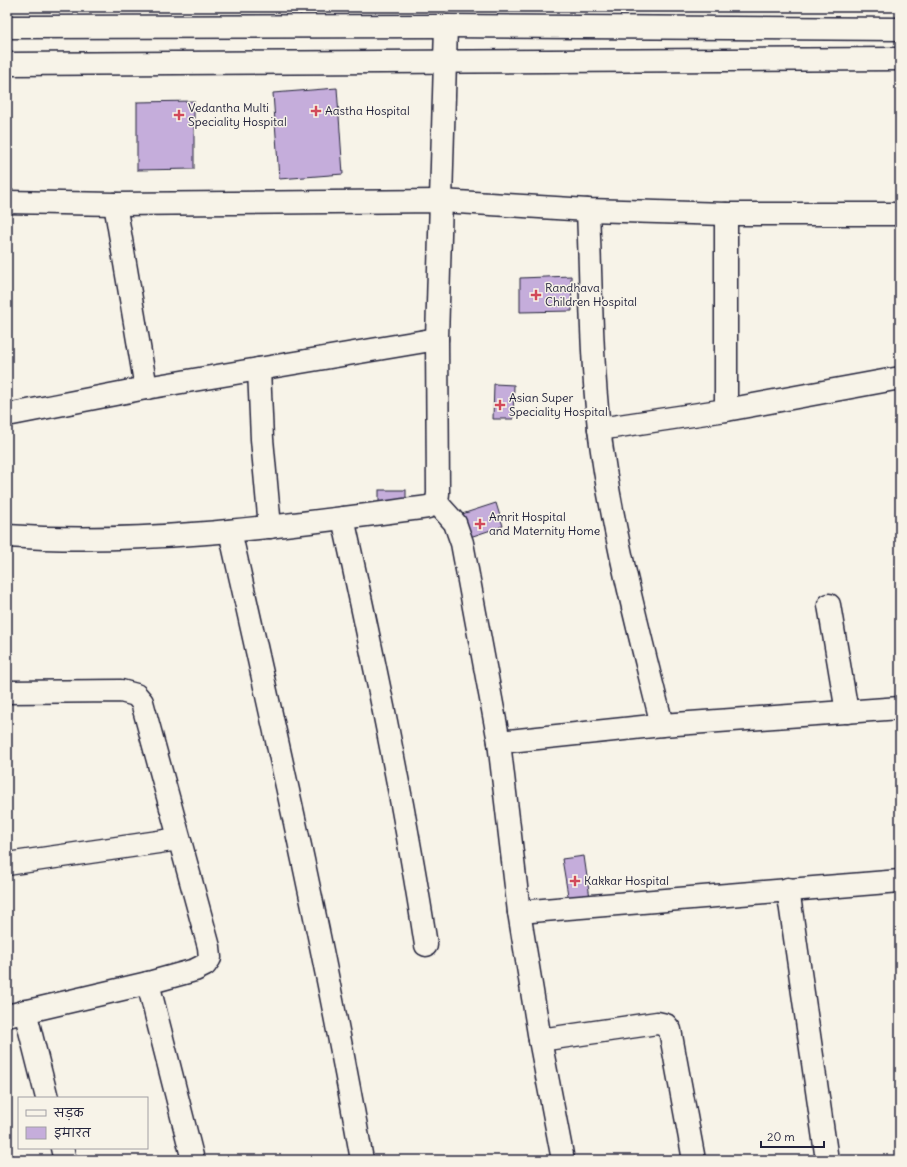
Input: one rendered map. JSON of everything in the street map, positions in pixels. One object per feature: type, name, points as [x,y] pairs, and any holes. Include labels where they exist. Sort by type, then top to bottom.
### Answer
[{"type":"street","points":[[7,27],[446,26],[900,29]]},
{"type":"street","points":[[446,26],[437,339],[437,503],[455,523],[462,543],[499,742],[519,912],[540,1040],[563,1160]]},
{"type":"street","points":[[7,64],[900,59]]},
{"type":"street","points":[[7,202],[115,204],[440,201],[588,210],[726,214],[900,214]]},
{"type":"street","points":[[115,204],[146,388]]},
{"type":"street","points":[[588,210],[593,361],[599,429],[617,536],[662,725]]},
{"type":"street","points":[[726,214],[726,410]]},
{"type":"street","points":[[7,415],[146,388],[437,339]]},
{"type":"street","points":[[259,369],[270,527]]},
{"type":"street","points":[[599,429],[726,410],[900,378]]},
{"type":"street","points":[[7,536],[44,538],[108,538],[176,536],[343,518],[428,507],[437,503]]},
{"type":"street","points":[[343,518],[412,854],[426,945]]},
{"type":"street","points":[[230,531],[291,804],[338,1025],[362,1160]]},
{"type":"street","points":[[829,605],[847,712]]},
{"type":"street","points":[[7,692],[121,691],[136,695],[142,702],[209,947],[210,958],[205,965],[195,970],[148,983],[16,1014],[47,1097]]},
{"type":"street","points":[[499,742],[662,725],[900,708]]},
{"type":"street","points":[[7,864],[179,839]]},
{"type":"street","points":[[519,912],[900,881]]},
{"type":"street","points":[[788,890],[827,1160]]},
{"type":"street","points":[[148,983],[194,1160]]},
{"type":"street","points":[[540,1040],[657,1023],[666,1025],[670,1030],[677,1062],[694,1160]]},
{"type":"street","points":[[62,1149],[65,1160]]},
{"type":"building","points":[[337,88],[343,174],[279,179],[273,93]]},
{"type":"building","points":[[194,101],[194,169],[137,170],[137,102]]},
{"type":"building","points":[[571,276],[572,311],[520,312],[520,278]]},
{"type":"building","points":[[494,384],[514,385],[513,419],[493,419]]},
{"type":"building","points":[[379,490],[406,490],[406,507],[379,507]]},
{"type":"building","points":[[496,503],[503,526],[467,538],[459,515]]},
{"type":"building","points":[[584,856],[590,898],[569,901],[562,859]]},
{"type":"place","name":"Aastha Hospital","points":[[316,111]]},
{"type":"place","name":"Vedantha Multi Speciality Hospital","points":[[179,115]]},
{"type":"place","name":"Randhava Children Hospital","points":[[536,295]]},
{"type":"place","name":"Asian Super Speciality Hospital","points":[[500,405]]},
{"type":"place","name":"Amrit Hospital and Maternity Home","points":[[480,524]]},
{"type":"place","name":"Kakkar Hospital","points":[[575,881]]}]
